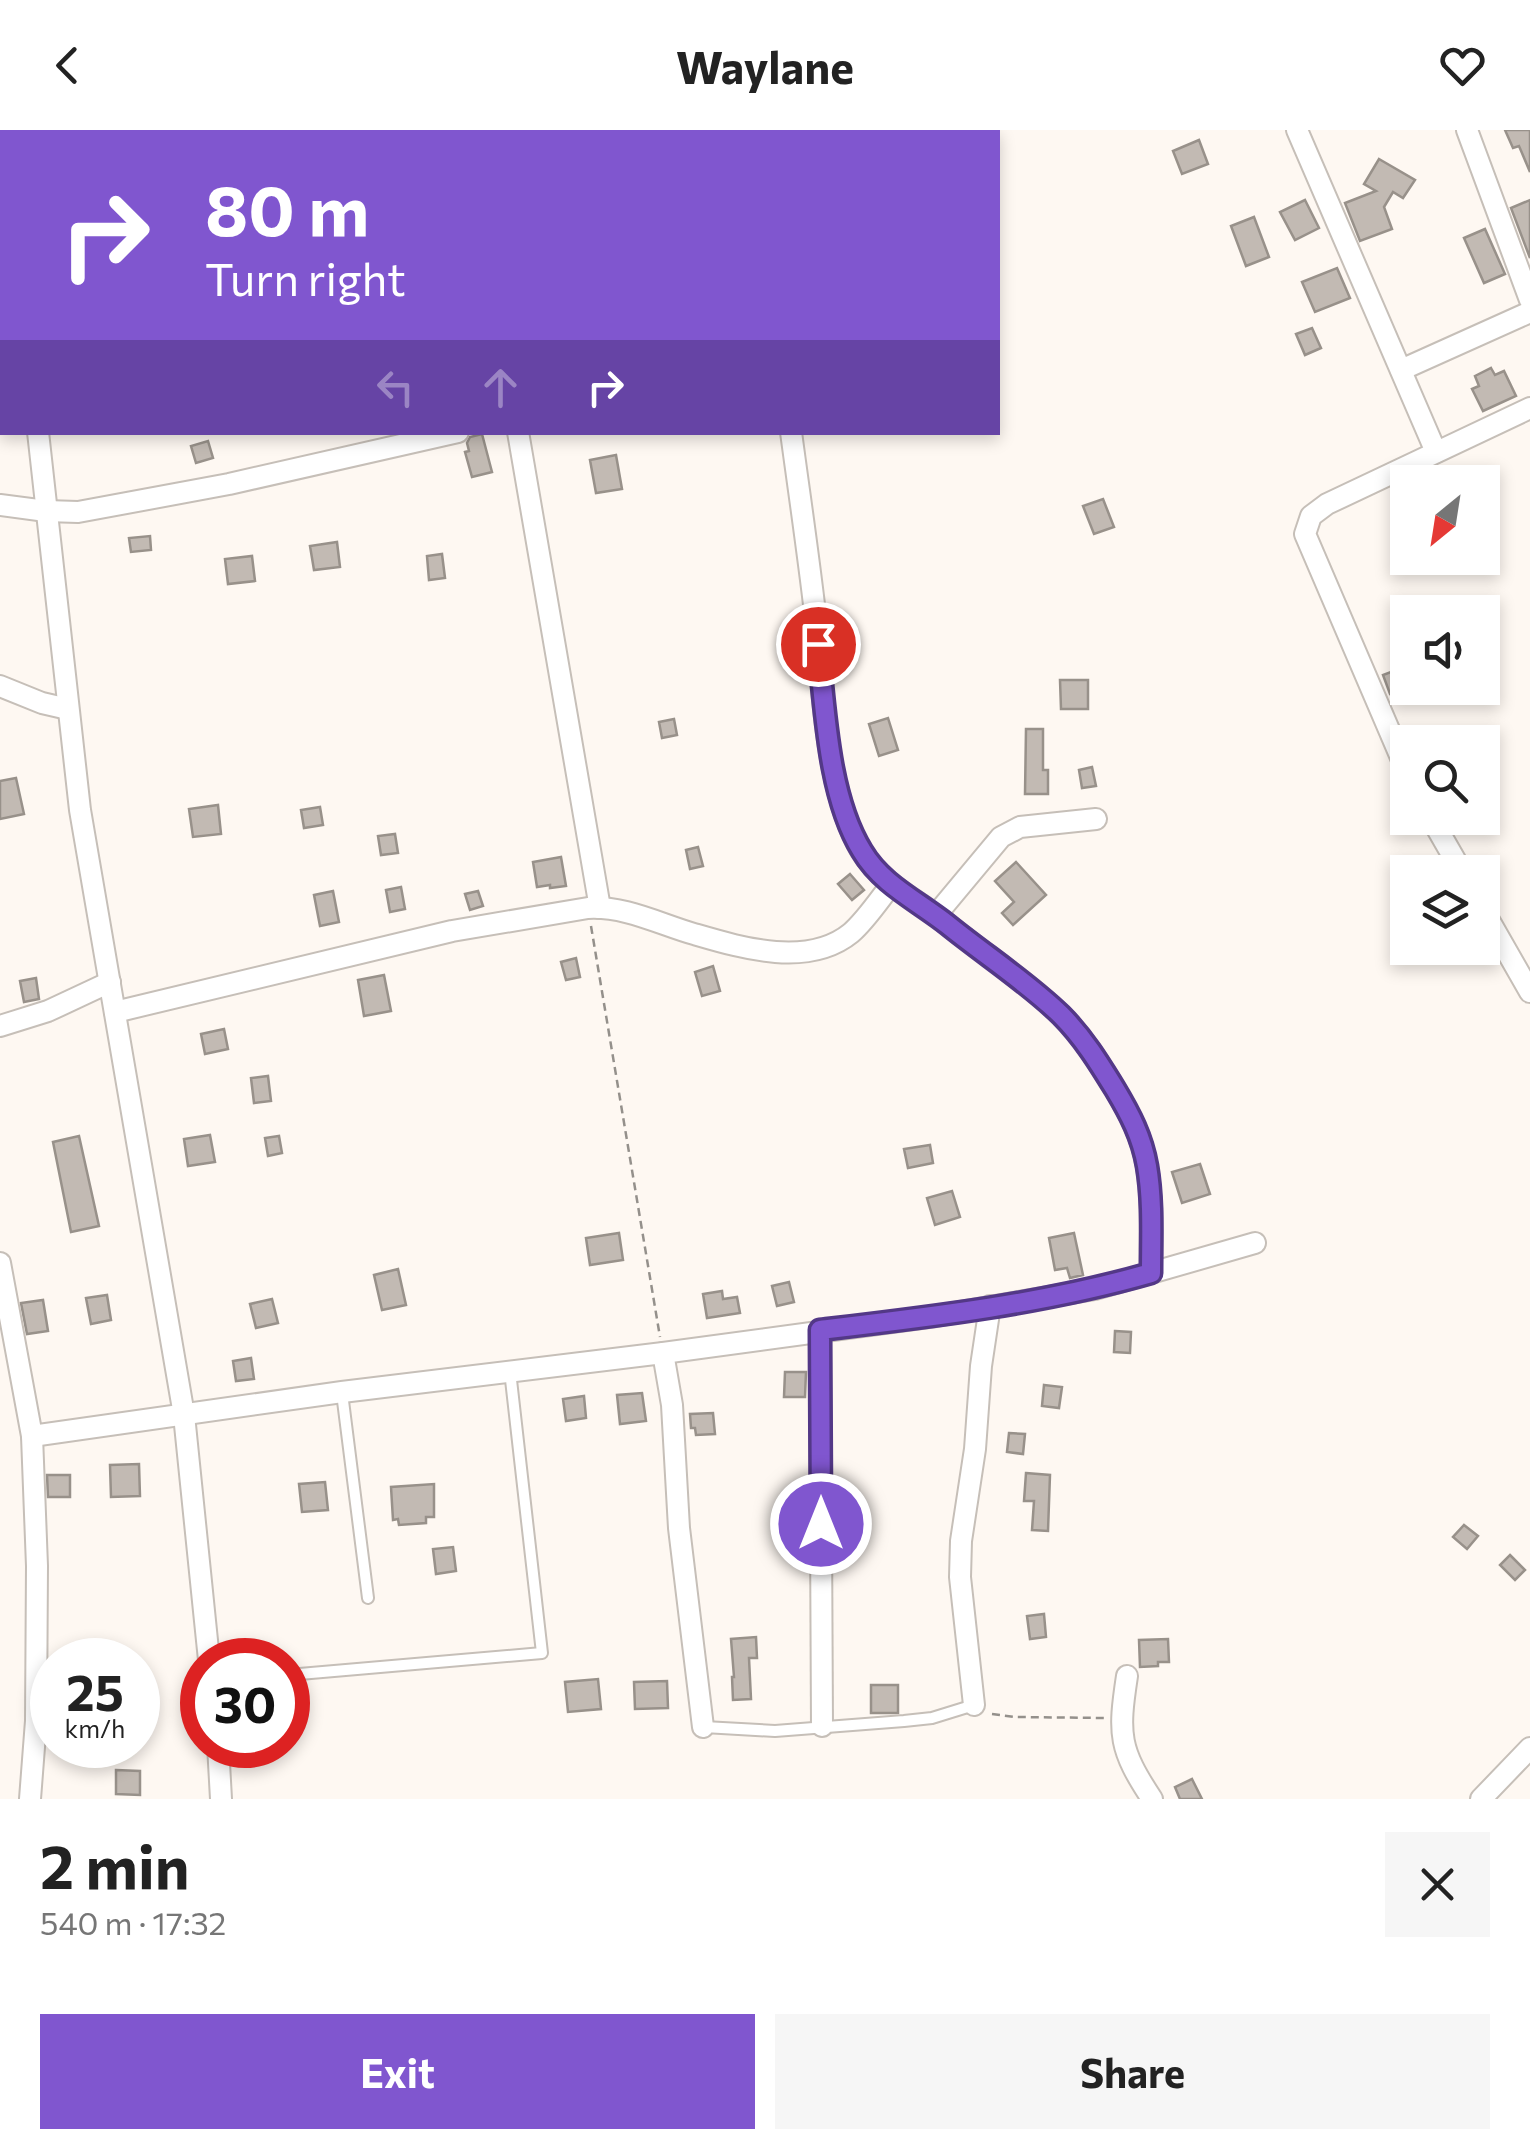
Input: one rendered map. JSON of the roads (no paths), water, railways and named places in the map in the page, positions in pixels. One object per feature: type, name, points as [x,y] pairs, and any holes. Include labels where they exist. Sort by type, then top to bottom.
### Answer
[{"type":"street","points":[[1297,130],[1436,452]]},
{"type":"street","points":[[1468,130],[1530,300]]},
{"type":"street","points":[[1401,370],[1530,312]]},
{"type":"street","points":[[1390,732],[1306,534],[1311,516],[1327,504],[1530,408]]},
{"type":"street","points":[[38,435],[80,810],[184,1415],[207,1638]]},
{"type":"street","points":[[0,505],[78,512],[229,484],[445,435]]},
{"type":"street","points":[[518,435],[594,908]]},
{"type":"street","points":[[791,435],[828,740],[850,828],[874,869],[891,885],[936,915],[1062,1016],[1095,1056],[1132,1116],[1148,1168],[1151,1273]]},
{"type":"street","points":[[0,686],[68,709]]},
{"type":"street","points":[[936,915],[1010,831],[1096,820]]},
{"type":"street","points":[[115,1012],[452,931],[594,908],[626,912],[768,952],[820,950],[852,932],[891,885]]},
{"type":"street","points":[[1500,940],[1530,992]]},
{"type":"street","points":[[0,1026],[48,1011],[110,982]]},
{"type":"street","points":[[32,1436],[936,1316],[1096,1289],[1255,1243]]},
{"type":"street","points":[[0,1263],[32,1436],[36,1702],[30,1799]]},
{"type":"street","points":[[974,1705],[960,1577],[961,1540],[976,1449],[981,1366],[990,1306]]},
{"type":"street","points":[[820,1330],[822,1726]]},
{"type":"street","points":[[663,1353],[672,1406],[679,1528],[702,1727]]},
{"type":"street","points":[[1127,1676],[1120,1720],[1127,1757],[1152,1799]]},
{"type":"street","points":[[1481,1799],[1530,1748]]},
{"type":"street","points":[[219,1768],[221,1799]]},
{"type":"lane","points":[[310,1673],[542,1652],[510,1371]]},
{"type":"lane","points":[[342,1392],[368,1598]]},
{"type":"lane","points":[[702,1727],[775,1731],[918,1720],[974,1705]]}]
